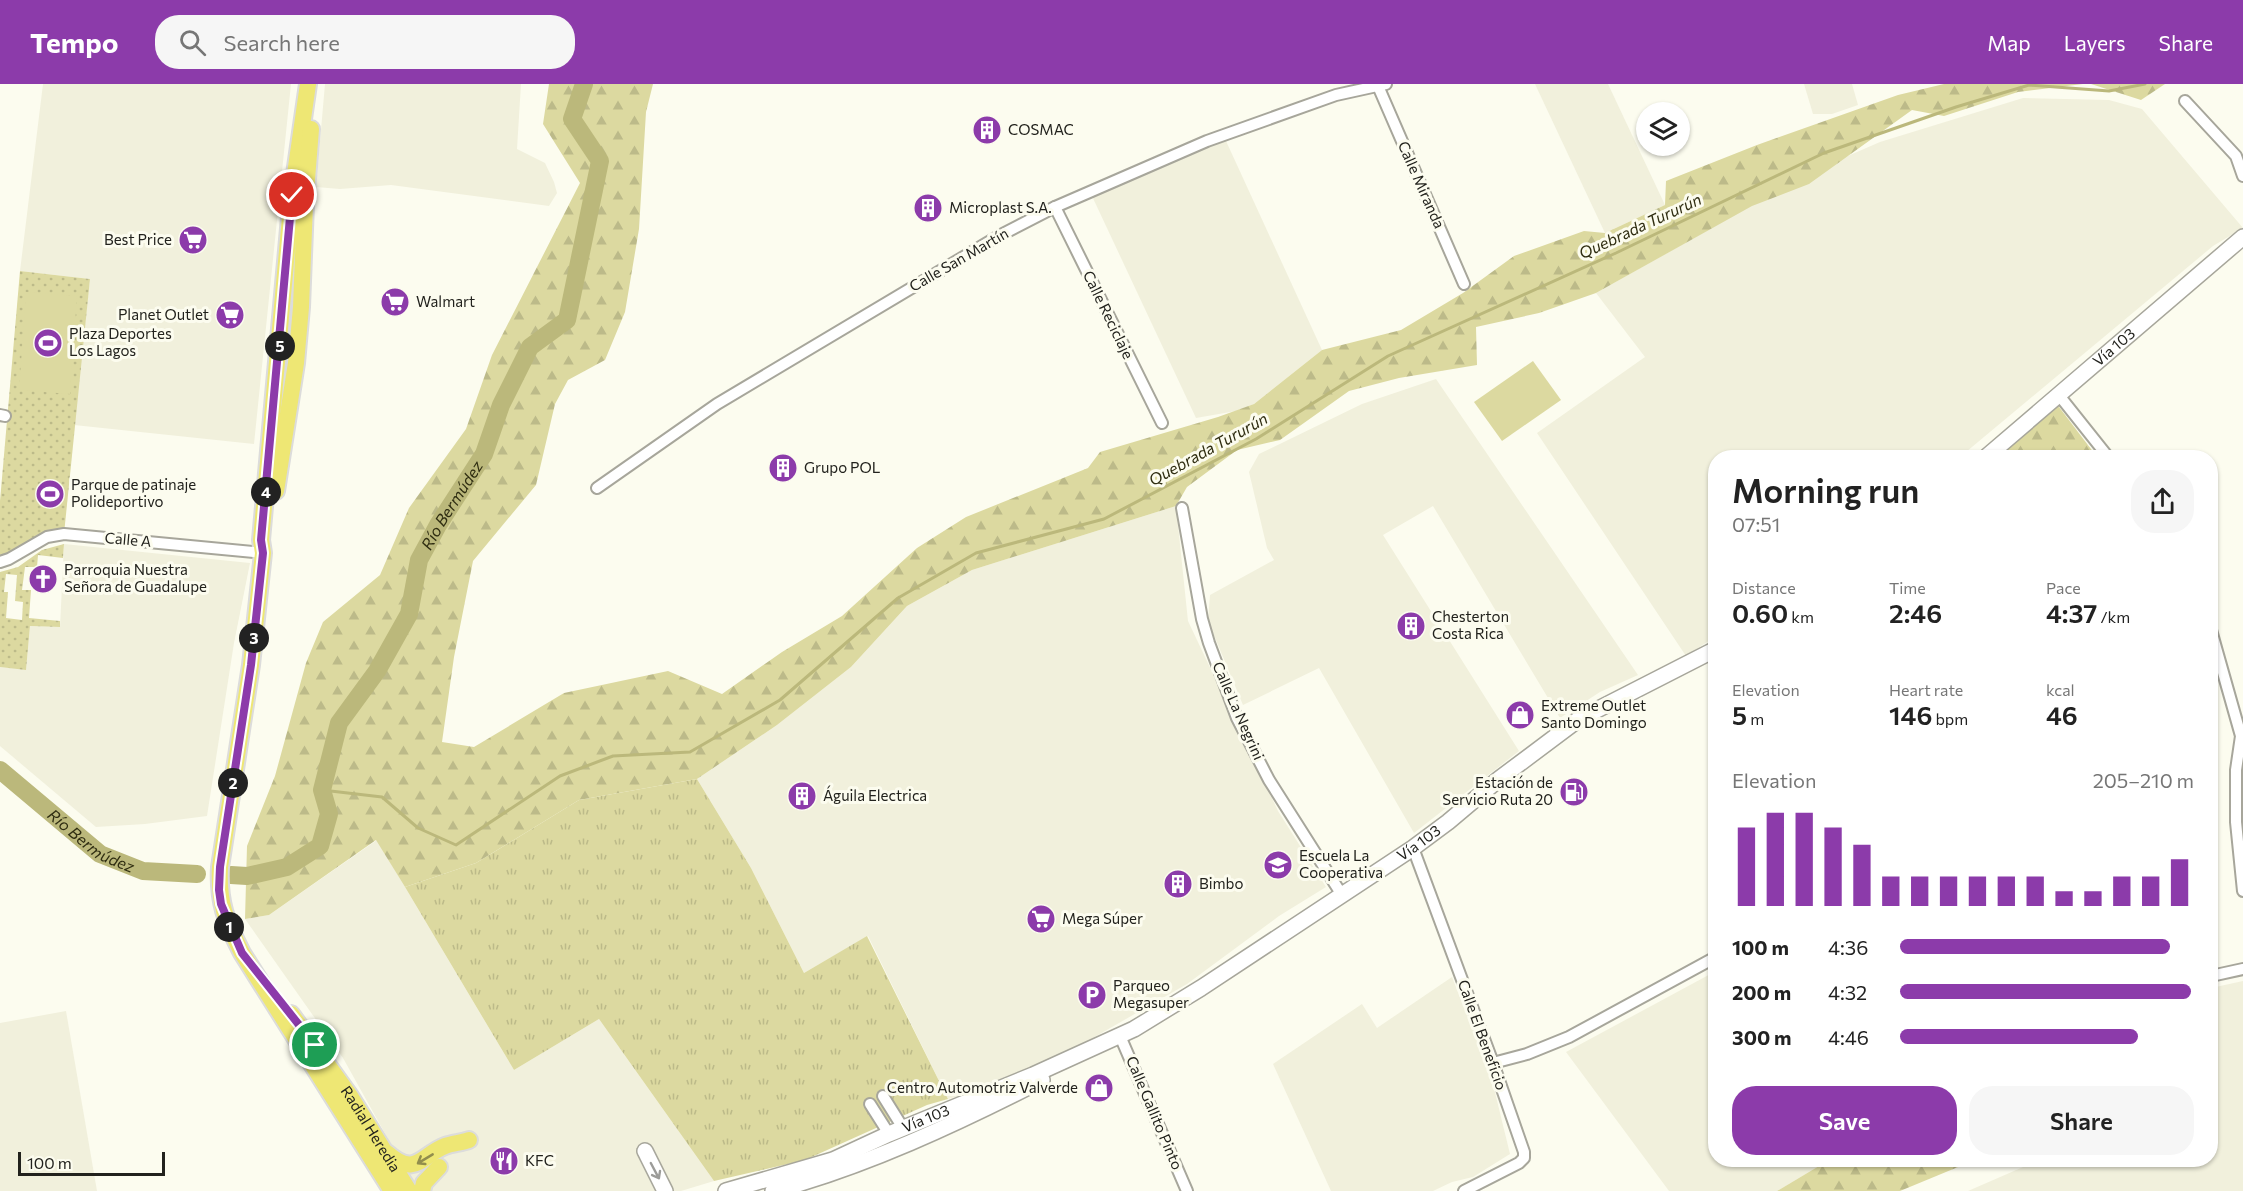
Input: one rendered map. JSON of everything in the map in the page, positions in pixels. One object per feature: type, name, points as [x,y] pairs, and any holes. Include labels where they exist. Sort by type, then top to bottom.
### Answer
[{"type":"main road","name":"Radial Heredia","points":[[308,84],[292,195],[262,528],[263,553],[251,665],[220,867],[219,890],[226,920],[242,953],[279,1013],[407,1190]]},
{"type":"main road","points":[[263,553],[268,541],[296,363],[302,307],[305,204],[313,84]]},
{"type":"main road","points":[[292,195],[296,237],[288,349],[290,358],[296,363]]},
{"type":"main road","name":"Vía 103","points":[[1994,450],[2243,237]]},
{"type":"main road","points":[[262,528],[274,471],[285,379],[291,366],[296,363]]},
{"type":"main road","name":"Vía 103","points":[[773,1191],[851,1166],[993,1106],[1080,1061],[1201,988],[1237,962],[1413,848],[1499,779],[1579,720],[1708,653]]},
{"type":"main road","name":"Radial Heredia","points":[[242,953],[315,1045],[350,1096],[407,1190]]},
{"type":"main road","name":"Vía 103","points":[[726,1191],[816,1166],[1120,1036]]},
{"type":"main road","points":[[752,1191],[821,1172],[890,1144],[897,1133],[908,1136],[960,1112],[1041,1081]]},
{"type":"main road","points":[[383,1150],[401,1163],[415,1165],[444,1146],[469,1140]]},
{"type":"main road","points":[[645,1151],[664,1191]]},
{"type":"main road","points":[[407,1190],[424,1183],[439,1167]]},
{"type":"street","name":"Calle San Martín","points":[[597,488],[717,404],[997,237],[1055,207],[1208,141],[1336,95],[1382,85]]},
{"type":"street","name":"Calle Miranda","points":[[1382,85],[1464,284]]},
{"type":"street","points":[[2185,101],[2236,156],[2243,176]]},
{"type":"street","name":"Calle Reciclaje","points":[[1055,207],[1162,423]]},
{"type":"street","points":[[2058,394],[2103,450]]},
{"type":"street","name":"Calle La Negrini","points":[[1182,508],[1202,619],[1237,718],[1269,780],[1342,895]]},
{"type":"street","name":"Calle A","points":[[0,562],[46,537],[64,534],[263,553]]},
{"type":"street","points":[[2218,655],[2241,736],[2236,770],[2236,822],[2243,891]]},
{"type":"street","name":"Calle El Beneficio","points":[[1413,848],[1494,1063],[1524,1152],[1524,1158],[1519,1162],[1485,1182],[1464,1191]]},
{"type":"street","points":[[1494,1063],[1550,1045],[1708,961]]},
{"type":"street","points":[[2218,974],[2243,969]]},
{"type":"street","name":"Calle Gallito Pinto","points":[[1120,1036],[1187,1191]]},
{"type":"street","points":[[883,1096],[897,1133]]},
{"type":"street","points":[[870,1104],[897,1133]]},
{"type":"shaded area","points":[[43,84],[291,84],[254,444],[74,425],[90,279],[20,271]]},
{"type":"shaded area","points":[[325,84],[521,84],[517,149],[545,163],[557,193],[549,206],[391,185],[340,189],[316,187]]},
{"type":"shaded area","points":[[1535,84],[1608,84],[1636,143],[1636,156],[1642,156],[1665,205],[1605,233]]},
{"type":"shaded area","points":[[1804,84],[1852,84],[1858,105],[1832,114],[1813,114]]},
{"type":"shaded area","points":[[2023,98],[2109,100],[2142,109],[2243,228],[2213,246],[1968,450],[1708,450],[1708,641],[1686,656],[1537,433],[1645,357],[1596,293],[1811,172],[1880,142]]},
{"type":"shaded area","points":[[1226,141],[1322,350],[1254,404],[1236,411],[1196,418],[1091,194],[1185,155]]},
{"type":"shaded area","points":[[1436,379],[1638,675],[1600,692],[1560,718],[1433,506],[1383,535],[1519,751],[1414,833],[1319,668],[1243,705],[1208,621],[1210,595],[1274,560],[1267,548],[1249,472],[1259,454],[1362,404]]},
{"type":"shaded area","points":[[1176,506],[1188,621],[1278,811],[1326,887],[1279,916],[1187,984],[1044,1066],[996,1085],[948,1099],[868,936],[804,973],[751,868],[697,779],[777,725],[851,667],[907,606],[972,570]]},
{"type":"shaded area","points":[[64,544],[250,563],[234,643],[207,816],[145,824],[96,827],[0,746],[0,667],[26,669],[30,626],[60,627]]},
{"type":"shaded area","points":[[377,840],[514,1070],[599,1019],[714,1181],[681,1191],[417,1191],[343,1058],[245,919],[269,915]]},
{"type":"shaded area","points":[[1708,975],[1708,1167],[1817,1167],[1777,1191],[1669,1191],[1566,1052]]},
{"type":"shaded area","points":[[1452,977],[1491,1076],[1510,1154],[1473,1177],[1452,1182],[1433,1191],[1331,1191],[1273,1064],[1362,1004],[1377,1028]]},
{"type":"shaded area","points":[[2243,981],[2243,1191],[1968,1191],[2023,1167],[2218,1167],[2218,986]]},
{"type":"shaded area","points":[[66,1011],[97,1191],[0,1191],[0,1023]]},
{"type":"green space","points":[[549,84],[653,84],[646,112],[639,229],[625,312],[605,360],[568,380],[555,404],[536,485],[473,561],[454,657],[442,742],[474,747],[564,693],[668,671],[722,694],[782,652],[842,616],[917,548],[966,517],[1088,468],[1100,452],[1254,404],[1322,350],[1401,330],[1463,293],[1514,256],[1584,231],[1605,233],[1665,205],[1666,181],[1757,145],[1898,95],[1944,84],[2083,84],[2018,92],[1944,116],[1912,110],[1809,184],[1752,206],[1596,293],[1539,313],[1476,327],[1477,365],[1399,378],[1349,391],[1280,440],[1237,450],[1187,487],[1176,506],[972,570],[907,606],[851,667],[777,725],[697,779],[579,800],[476,863],[405,887],[376,840],[269,915],[245,919],[247,846],[275,776],[306,663],[323,622],[380,575],[409,508],[466,429],[492,355],[580,183],[543,124]]},
{"type":"green space","points":[[2091,84],[2165,84],[2141,100]]},
{"type":"green space","points":[[20,271],[90,279],[64,534],[0,562],[0,501]]},
{"type":"green space","name":"Plaza Deportes Los Lagos","points":[[26,292],[77,296],[70,394],[19,390]]},
{"type":"green space","points":[[1533,361],[1561,400],[1502,441],[1474,402]]},
{"type":"green space","points":[[2056,403],[2092,450],[2001,450]]},
{"type":"green space","points":[[64,544],[63,558],[38,555],[37,567],[25,567],[22,590],[31,590],[29,618],[60,621],[60,627],[30,626],[26,670],[0,667],[0,572],[18,567],[42,550]],"holes":[[[6,574],[17,575],[15,601],[23,602],[22,620],[6,618],[8,592],[4,592]]]},
{"type":"green space","points":[[697,779],[751,868],[804,973],[867,936],[948,1099],[927,1105],[805,1160],[714,1181],[599,1019],[514,1070],[405,887],[476,863],[579,800]]},
{"type":"green space","points":[[1817,1167],[1958,1167],[1900,1191],[1777,1191]]},
{"type":"waterway","name":"Río Bermúdez","points":[[231,875],[247,876],[287,867],[320,846],[329,814],[322,790],[339,723],[377,671],[409,614],[419,560],[438,525],[484,454],[501,405],[530,347],[567,320],[600,161],[572,119],[584,84]]},
{"type":"waterway","name":"Quebrada Tururún","points":[[322,790],[382,797],[418,828],[456,845],[560,776],[613,756],[690,752],[780,700],[898,598],[976,553],[1104,519],[1256,439],[1388,356],[1616,253],[1824,153],[1956,107],[2029,85],[2109,91],[2145,84]]},
{"type":"waterway","name":"Río Bermúdez","points":[[0,770],[100,854],[143,871],[197,874]]},
{"type":"place","name":"COSMAC","points":[[987,130]]},
{"type":"place","name":"Microplast S.A.","points":[[928,208]]},
{"type":"place","name":"Best Price","points":[[193,240]]},
{"type":"place","name":"Walmart","points":[[395,302]]},
{"type":"place","name":"Planet Outlet","points":[[230,315]]},
{"type":"place","name":"Plaza Deportes Los Lagos","points":[[48,343]]},
{"type":"place","name":"Grupo POL","points":[[783,468]]},
{"type":"place","name":"Parque de patinaje Polideportivo","points":[[50,494]]},
{"type":"place","name":"Parroquia Nuestra Señora de Guadalupe","points":[[43,579]]},
{"type":"place","name":"Chesterton Costa Rica","points":[[1411,626]]},
{"type":"place","name":"Extreme Outlet Santo Domingo","points":[[1520,715]]},
{"type":"place","name":"Estación de Servicio Ruta 20","points":[[1574,792]]},
{"type":"place","name":"Águila Electrica","points":[[802,796]]},
{"type":"place","name":"Escuela La Cooperativa","points":[[1278,865]]},
{"type":"place","name":"Bimbo","points":[[1178,884]]},
{"type":"place","name":"Mega Súper","points":[[1041,919]]},
{"type":"place","name":"Parqueo Megasuper","points":[[1092,995]]},
{"type":"place","name":"Centro Automotriz Valverde","points":[[1099,1088]]},
{"type":"place","name":"KFC","points":[[504,1161]]},
{"type":"route","points":[[292,195],[261,540],[263,553],[251,665],[220,867],[219,890],[226,920],[242,953],[315,1045]]}]
